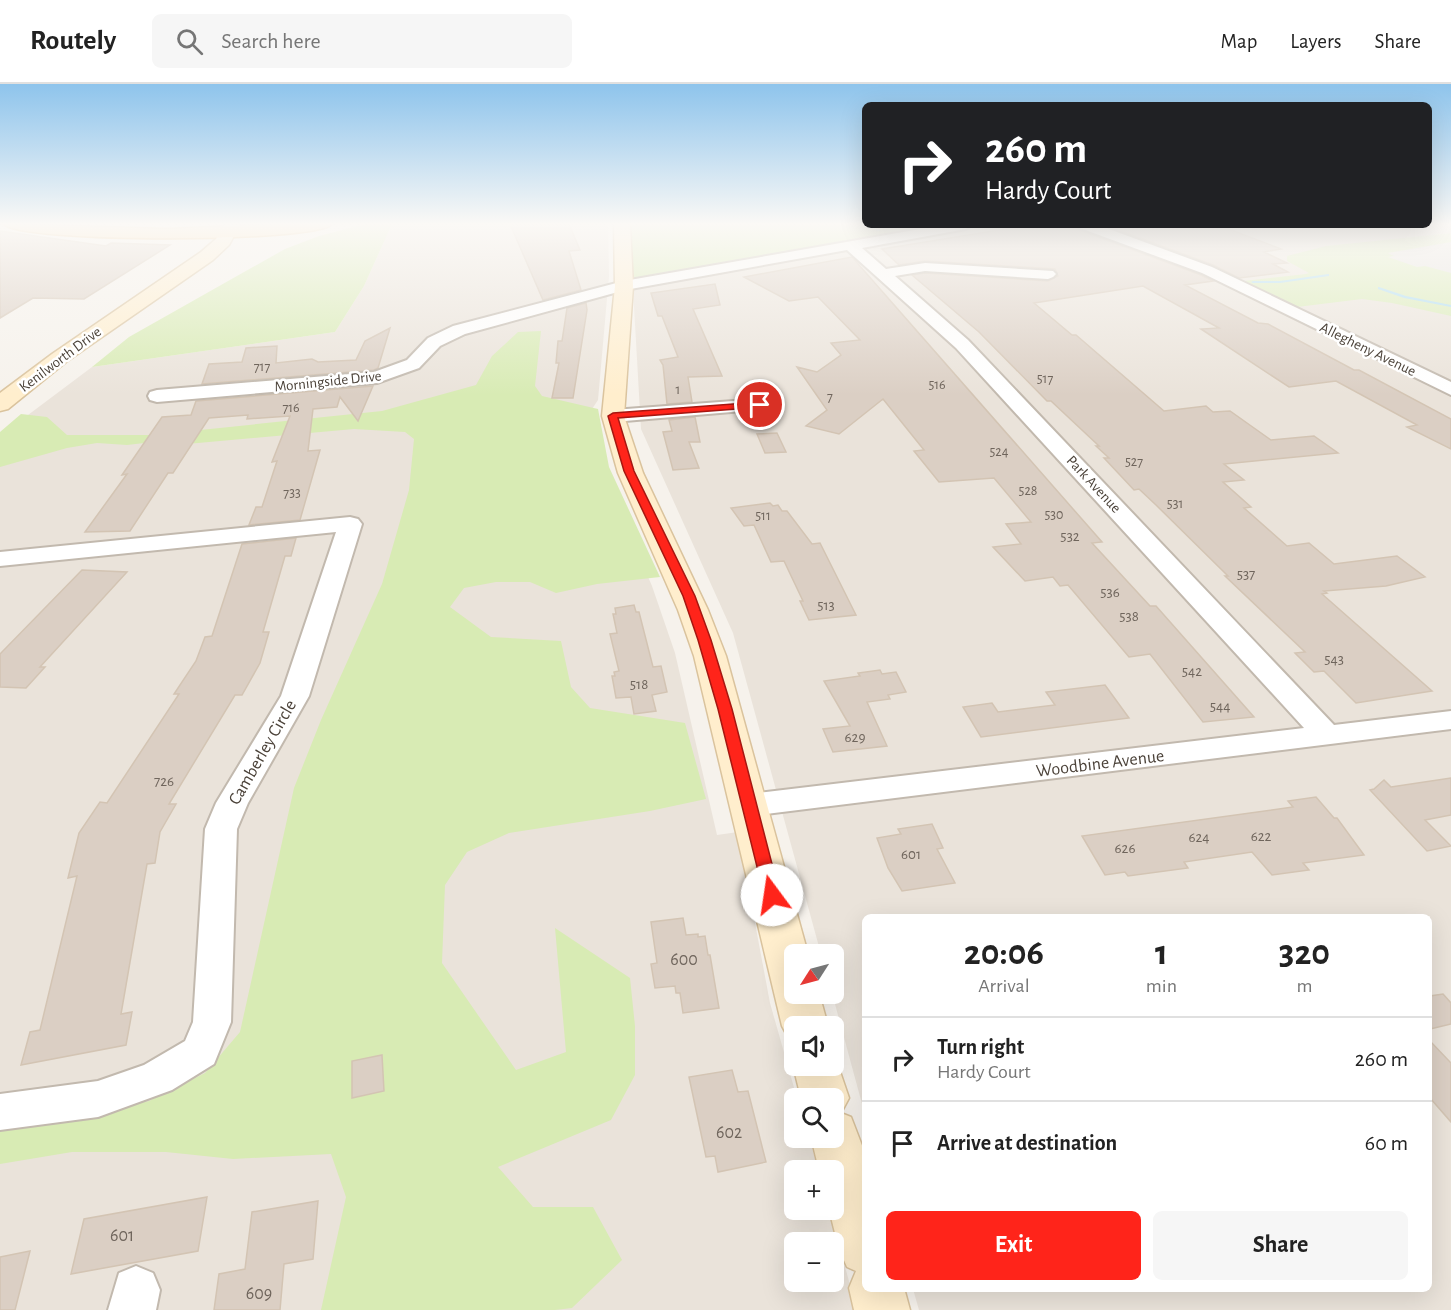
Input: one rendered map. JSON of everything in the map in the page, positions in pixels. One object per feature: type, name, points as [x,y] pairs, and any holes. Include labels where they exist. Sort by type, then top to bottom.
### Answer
[{"type":"street","name":"Kenilworth Drive","points":[[0,405],[59,358],[170,281]]},
{"type":"street","points":[[624,281],[613,416],[629,471],[689,596],[705,640],[784,944]]},
{"type":"street","name":"Morningside Drive","points":[[157,396],[377,377],[404,369],[422,356],[434,342],[459,330],[624,286],[651,281]]},
{"type":"street","name":"Park Avenue","points":[[891,281],[962,345],[1327,735]]},
{"type":"street","name":"Allegheny Avenue","points":[[1230,281],[1451,389]]},
{"type":"street","points":[[613,416],[760,405]]},
{"type":"street","name":"Camberley Circle","points":[[0,559],[350,524],[295,696],[232,802],[221,829],[212,1022],[200,1052],[158,1078],[98,1099],[0,1112]]},
{"type":"street","name":"Woodbine Avenue","points":[[749,805],[1451,720]]},
{"type":"street","points":[[838,1148],[862,1234]]},
{"type":"street","points":[[877,1292],[882,1310]]},
{"type":"shaded area","points":[[366,281],[609,281],[598,400],[590,412],[606,480],[652,586],[675,653],[717,835],[738,832],[770,1003],[784,1052],[784,1076],[791,1076],[794,1088],[784,1088],[784,1148],[812,1148],[815,1160],[784,1160],[784,1220],[832,1220],[835,1232],[784,1232],[784,1292],[844,1292],[844,1263],[857,1310],[0,1310],[0,436],[92,367],[335,332]]},
{"type":"shaded area","points":[[677,281],[1252,281],[1245,282],[1451,290],[1451,1310],[919,1310],[914,1292],[1432,1292],[1432,914],[862,914],[862,1104],[844,1037],[844,1016],[838,1016],[835,1004],[844,1004],[844,944],[818,944],[733,633],[641,429],[633,289]]},
{"type":"green space","points":[[228,281],[366,281],[335,332],[92,367],[129,337]]},
{"type":"green space","points":[[1244,281],[1451,281],[1451,316],[1362,299],[1297,307]]},
{"type":"green space","points":[[541,331],[535,386],[542,396],[598,409],[609,467],[660,577],[597,584],[556,593],[530,582],[496,582],[464,588],[450,607],[491,637],[561,641],[571,687],[590,708],[685,723],[706,799],[650,811],[509,833],[467,852],[445,885],[442,963],[516,1070],[566,1052],[555,928],[630,978],[635,1026],[635,1075],[611,1120],[498,1167],[533,1207],[593,1207],[622,1260],[572,1308],[555,1310],[321,1310],[346,1197],[331,1154],[233,1159],[166,1152],[72,1152],[0,1164],[0,1129],[85,1115],[149,1101],[205,1073],[240,1032],[294,788],[321,720],[382,584],[409,490],[414,439],[405,432],[354,429],[176,445],[153,442],[127,445],[97,443],[67,448],[0,467],[0,432],[21,414],[47,417],[67,435],[152,435],[382,411],[476,385],[492,356],[518,332]]},
{"type":"building","points":[[0,281],[112,281],[84,299],[33,298],[0,318]]},
{"type":"building","points":[[535,281],[578,281],[581,290],[543,300]]},
{"type":"building","points":[[752,281],[873,281],[1102,542],[1092,543],[1150,606],[1156,606],[1254,717],[1203,722],[1150,654],[1129,657],[1068,585],[1060,586],[1053,577],[1025,581],[993,547],[1021,544],[1006,524],[1031,522],[994,478],[939,482],[914,451],[924,450],[883,399],[839,434],[806,426],[827,410],[797,367],[817,372],[841,355],[831,343],[860,340],[818,297],[789,301]]},
{"type":"building","points":[[919,281],[1212,281],[1185,285],[1258,323],[1268,324],[1451,419],[1451,449],[1407,427],[1417,425],[1336,381],[1289,387],[1201,329],[1219,328],[1143,286],[1034,303],[1072,335],[1076,335],[1164,411],[1206,406],[1213,412],[1230,411],[1271,440],[1314,436],[1338,453],[1224,464],[1244,480],[1223,482],[1251,507],[1244,508],[1287,546],[1309,543],[1334,564],[1397,556],[1425,577],[1386,586],[1324,591],[1327,593],[1322,594],[1432,691],[1356,703],[1324,671],[1314,672],[1295,653],[1305,652],[1225,576],[1228,576],[1156,505],[1139,489],[1134,490],[1104,458],[1109,458],[1096,446],[1099,446],[1051,401],[1047,401],[979,332]]},
{"type":"building","points":[[715,284],[720,305],[693,309],[722,376],[688,377],[692,402],[667,404],[663,365],[660,360],[678,357],[662,316],[658,316],[651,293]]},
{"type":"building","points":[[586,303],[587,310],[573,398],[552,398],[559,363],[556,363],[558,341],[562,341],[567,308]]},
{"type":"building","points":[[390,328],[378,368],[374,370],[202,384],[209,364],[242,362],[246,348],[277,346],[276,363],[312,359],[318,362],[356,360],[365,341]]},
{"type":"building","points":[[373,386],[358,421],[340,397],[337,407],[313,409],[308,451],[320,450],[300,520],[249,525],[256,507],[262,507],[277,461],[272,462],[290,416],[247,419],[248,415],[209,418],[173,473],[168,473],[130,531],[85,532],[127,474],[122,475],[162,417],[191,415],[196,401]]},
{"type":"building","points":[[695,417],[700,442],[689,442],[699,468],[673,470],[663,432],[672,431],[669,420]]},
{"type":"building","points":[[777,433],[786,452],[765,453],[757,434]]},
{"type":"building","points":[[770,503],[773,506],[778,505],[782,511],[787,511],[812,544],[820,543],[856,615],[809,620],[800,601],[803,601],[784,561],[771,562],[754,525],[744,526],[731,508]]},
{"type":"building","points":[[296,538],[291,556],[285,556],[263,632],[269,632],[260,663],[242,695],[235,695],[169,804],[176,804],[160,832],[155,863],[147,864],[121,1014],[132,1012],[126,1045],[21,1065],[30,1032],[40,1030],[77,876],[68,878],[79,833],[100,802],[107,803],[179,694],[174,694],[196,661],[205,637],[212,636],[242,544]]},
{"type":"building","points":[[82,570],[127,572],[40,667],[45,667],[26,688],[0,687],[0,654]]},
{"type":"building","points":[[634,605],[636,612],[639,612],[653,667],[661,666],[667,692],[652,695],[656,711],[634,714],[631,697],[616,698],[612,676],[615,676],[614,672],[619,671],[610,634],[617,633],[613,614],[616,614],[615,608]]},
{"type":"building","points":[[880,670],[882,674],[896,672],[906,692],[888,695],[890,699],[867,702],[887,746],[833,752],[823,729],[850,726],[824,681],[860,676],[858,673]]},
{"type":"building","points":[[1105,685],[1129,718],[981,737],[963,707],[992,703],[998,712],[1055,705],[1046,692]]},
{"type":"building","points":[[1451,778],[1451,815],[1425,820],[1451,846],[1427,851],[1370,790],[1384,780],[1391,787]]},
{"type":"building","points":[[1316,797],[1334,818],[1337,818],[1364,855],[1303,863],[1309,870],[1272,875],[1252,852],[1184,862],[1188,868],[1128,876],[1125,872],[1105,875],[1082,836],[1293,807],[1288,801]]},
{"type":"building","points":[[932,824],[943,848],[937,849],[955,883],[902,891],[888,868],[877,838],[901,834],[898,829]]},
{"type":"building","points":[[683,918],[686,935],[705,936],[719,1008],[683,1013],[680,993],[676,993],[675,986],[655,988],[651,964],[657,963],[651,922]]},
{"type":"building","points":[[1443,994],[1451,1003],[1451,1024],[1432,1029],[1432,996]]},
{"type":"building","points":[[1432,1043],[1451,1063],[1451,1122],[1432,1100]]},
{"type":"building","points":[[382,1055],[384,1091],[352,1098],[352,1061]]},
{"type":"building","points":[[732,1070],[738,1092],[748,1091],[766,1162],[718,1172],[715,1156],[706,1157],[689,1077]]},
{"type":"building","points":[[207,1197],[198,1251],[71,1274],[84,1219]]},
{"type":"building","points":[[318,1201],[313,1259],[284,1264],[280,1310],[214,1310],[219,1274],[245,1269],[252,1212]]},
{"type":"building","points":[[30,1251],[15,1310],[0,1310],[0,1257]]},
{"type":"waterway","points":[[1253,282],[1285,281]]},
{"type":"waterway","points":[[1379,288],[1405,297],[1451,306]]},
{"type":"route","points":[[760,405],[613,416],[629,471],[689,596],[705,640],[725,709],[772,895]]}]
